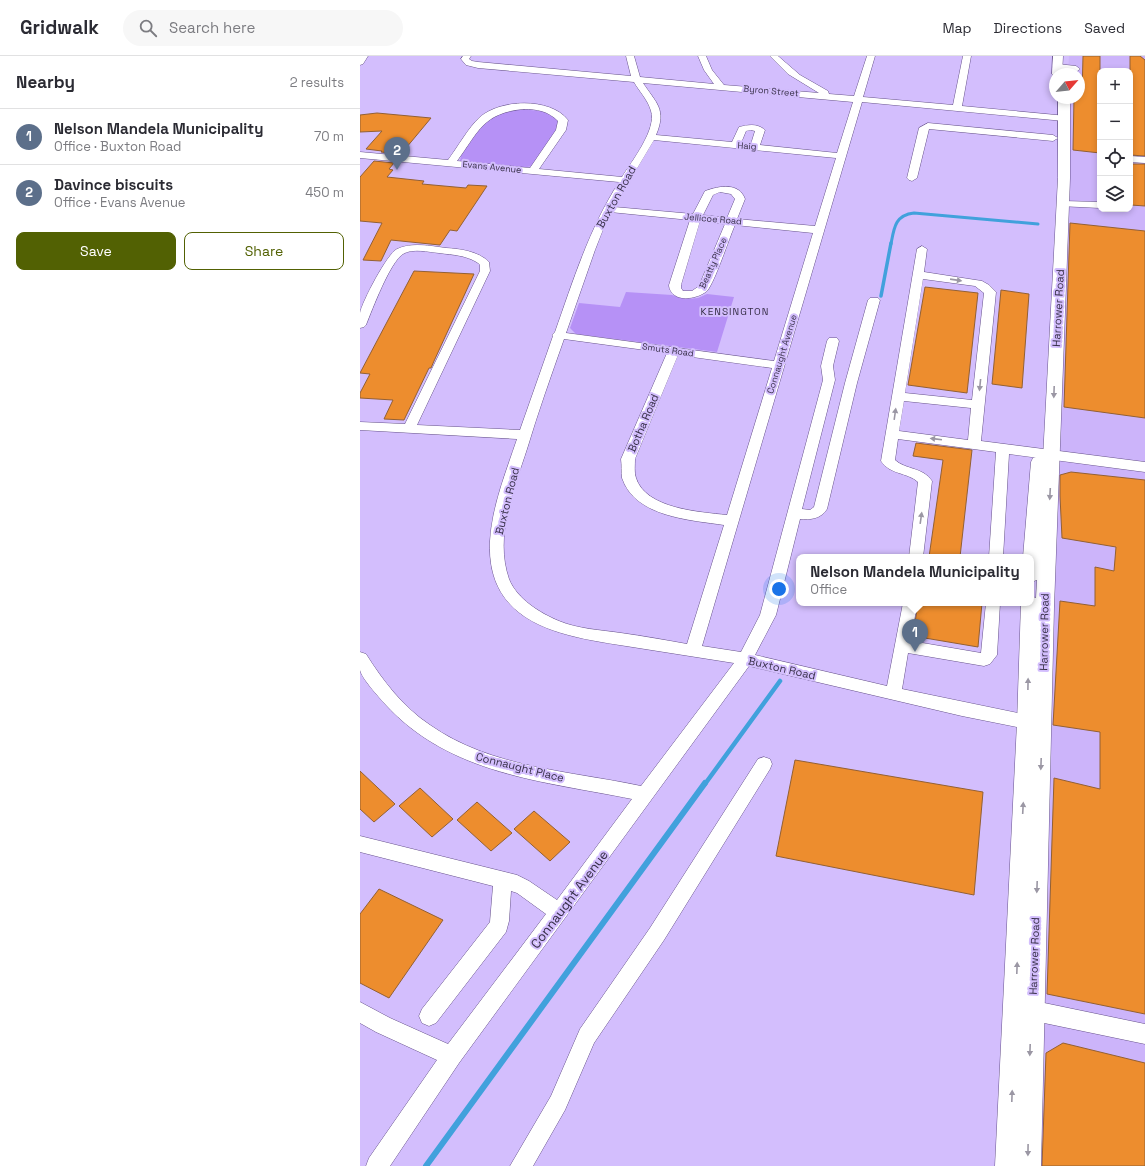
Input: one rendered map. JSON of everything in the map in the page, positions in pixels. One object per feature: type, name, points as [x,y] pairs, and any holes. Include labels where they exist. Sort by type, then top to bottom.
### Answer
[{"type":"main road","points":[[1058,56],[1063,68]]},
{"type":"main road","points":[[1064,68],[1066,56]]},
{"type":"main road","name":"Harrower Road","points":[[1034,554],[1046,454],[1063,204],[1059,117],[1056,104]]},
{"type":"main road","name":"Harrower Road","points":[[1009,1166],[1024,1009],[1035,724],[1045,607],[1046,454],[1043,381],[1049,352],[1051,321],[1056,186],[1056,163],[1053,138],[1062,104]]},
{"type":"main road","name":"Harrower Road","points":[[1030,606],[1035,724]]},
{"type":"main road","name":"Harrower Road","points":[[1024,1009],[1027,1166]]},
{"type":"street","points":[[360,62],[364,56]]},
{"type":"street","name":"Byron Street","points":[[467,56],[464,59],[467,62],[478,65],[1059,117]]},
{"type":"street","name":"Buxton Road","points":[[630,56],[631,67],[637,80],[654,104],[657,116],[652,137],[607,209],[589,249],[558,335],[507,494],[497,544],[497,556],[500,574],[511,595],[530,612],[546,622],[584,634],[745,660],[897,695],[1035,724]]},
{"type":"street","points":[[702,56],[708,70],[721,87]]},
{"type":"street","points":[[774,56],[785,69],[795,76],[832,96]]},
{"type":"street","name":"Connaught Avenue","points":[[693,651],[872,56]]},
{"type":"street","points":[[957,108],[967,56]]},
{"type":"street","points":[[530,69],[536,60]]},
{"type":"street","points":[[451,163],[486,116],[506,109],[537,107],[556,113],[563,120],[563,124],[561,130],[532,172]]},
{"type":"street","points":[[735,145],[742,129],[752,126],[760,130],[755,147]]},
{"type":"street","points":[[912,178],[924,128],[928,126],[1053,138]]},
{"type":"street","name":"Haig","points":[[652,137],[842,156]]},
{"type":"street","name":"Evans Avenue","points":[[360,155],[624,180]]},
{"type":"street","points":[[1133,159],[1145,160]]},
{"type":"street","name":"Beatty Place","points":[[725,189],[735,192],[740,196],[732,221],[704,287],[698,293],[685,294],[677,291],[675,285],[696,218],[709,193],[715,190],[725,189]]},
{"type":"street","points":[[1063,204],[1097,206]]},
{"type":"street","name":"Jellicoe Road","points":[[607,209],[819,230]]},
{"type":"street","points":[[360,325],[390,263],[399,252],[419,248],[458,252],[474,256],[485,264],[485,271],[409,429]]},
{"type":"street","points":[[916,554],[925,481],[921,476],[891,466],[888,461],[922,250]]},
{"type":"street","points":[[918,275],[978,283],[990,292],[974,444]]},
{"type":"street","points":[[795,513],[809,515],[820,509],[851,383],[874,300]]},
{"type":"street","name":"Smuts Road","points":[[558,335],[779,365]]},
{"type":"street","name":"Connaught Avenue","points":[[377,1166],[452,1056],[745,660],[768,615],[830,380],[827,366],[833,341]]},
{"type":"street","name":"Botha Road","points":[[674,350],[628,458],[627,467],[631,485],[637,494],[659,507],[732,521]]},
{"type":"street","points":[[830,380],[851,383]]},
{"type":"street","points":[[898,396],[978,405]]},
{"type":"street","points":[[360,426],[525,435]]},
{"type":"street","points":[[893,434],[1145,468]]},
{"type":"street","points":[[996,554],[1003,448]]},
{"type":"street","points":[[897,695],[906,647],[910,606]]},
{"type":"street","points":[[906,647],[984,660],[989,656],[993,606]]},
{"type":"street","name":"Connaught Place","points":[[360,658],[370,674],[388,697],[406,715],[424,731],[451,747],[483,760],[522,770],[646,795]]},
{"type":"street","points":[[521,1166],[558,1104],[587,1036],[657,934],[764,764]]},
{"type":"street","points":[[360,844],[502,880],[523,887],[559,912]]},
{"type":"street","points":[[429,1016],[499,926],[502,880]]},
{"type":"street","points":[[1024,1009],[1145,1034]]},
{"type":"street","points":[[360,1012],[384,1025],[452,1056]]},
{"type":"shaded area","points":[[1069,56],[1145,56],[1145,1166],[1037,1166],[1052,733],[1056,435],[1067,104],[1085,104],[1085,68],[1068,68]]},
{"type":"shaded area","points":[[517,109],[543,111],[558,119],[559,126],[532,166],[522,168],[460,161],[461,155],[487,118]]},
{"type":"shaded area","points":[[626,292],[672,295],[686,299],[698,298],[707,294],[734,297],[717,352],[576,334],[570,328],[579,303],[620,307]]},
{"type":"building","points":[[1083,56],[1100,56],[1100,68],[1097,68],[1097,153],[1073,150],[1074,104],[1085,104],[1085,68],[1083,68]]},
{"type":"building","points":[[1130,56],[1140,56],[1145,60],[1145,156],[1133,155],[1133,68],[1130,68]]},
{"type":"building","points":[[377,113],[431,118],[401,154],[366,149],[382,131],[360,132],[360,115]]},
{"type":"building","points":[[374,161],[394,163],[389,169],[393,170],[387,177],[424,181],[422,184],[466,188],[468,185],[487,186],[457,231],[450,230],[440,245],[391,240],[381,261],[363,260],[382,223],[360,221],[360,177]]},
{"type":"building","points":[[1133,164],[1145,164],[1145,206],[1133,205]]},
{"type":"building","points":[[1070,223],[1145,231],[1145,418],[1064,407]]},
{"type":"building","points":[[414,271],[474,274],[431,368],[429,368],[404,420],[384,419],[393,400],[360,398],[360,393],[370,374],[360,373]]},
{"type":"building","points":[[925,287],[978,293],[967,393],[908,385]]},
{"type":"building","points":[[1001,290],[1029,294],[1022,388],[992,384]]},
{"type":"building","points":[[916,443],[972,450],[960,554],[929,554],[943,460],[913,456]]},
{"type":"building","points":[[1071,472],[1145,480],[1145,1014],[1047,994],[1054,778],[1100,789],[1100,732],[1053,725],[1060,601],[1095,606],[1095,567],[1114,571],[1116,547],[1062,538],[1060,475]]},
{"type":"building","points":[[918,606],[982,606],[978,647],[913,636]]},
{"type":"building","points":[[795,760],[983,792],[974,895],[776,856]]},
{"type":"building","points":[[360,771],[395,804],[374,822],[360,809]]},
{"type":"building","points":[[420,788],[453,819],[432,837],[399,806]]},
{"type":"building","points":[[477,802],[512,833],[491,851],[457,820]]},
{"type":"building","points":[[534,811],[570,842],[550,861],[514,829]]},
{"type":"building","points":[[379,889],[443,920],[389,998],[360,983],[360,914]]},
{"type":"building","points":[[1063,1043],[1145,1063],[1145,1166],[1042,1166],[1046,1053]]},
{"type":"waterway","points":[[891,244],[896,223],[903,216],[914,213],[1038,224]]},
{"type":"waterway","points":[[881,296],[891,243]]},
{"type":"waterway","points":[[705,784],[780,681]]},
{"type":"waterway","points":[[426,1166],[705,783]]},
{"type":"place","name":"Davince biscuits","points":[[397,170]]},
{"type":"place","name":"Nelson Mandela Municipality","points":[[915,652]]},
{"type":"district","name":"KENSINGTON","points":[[735,311]]}]
